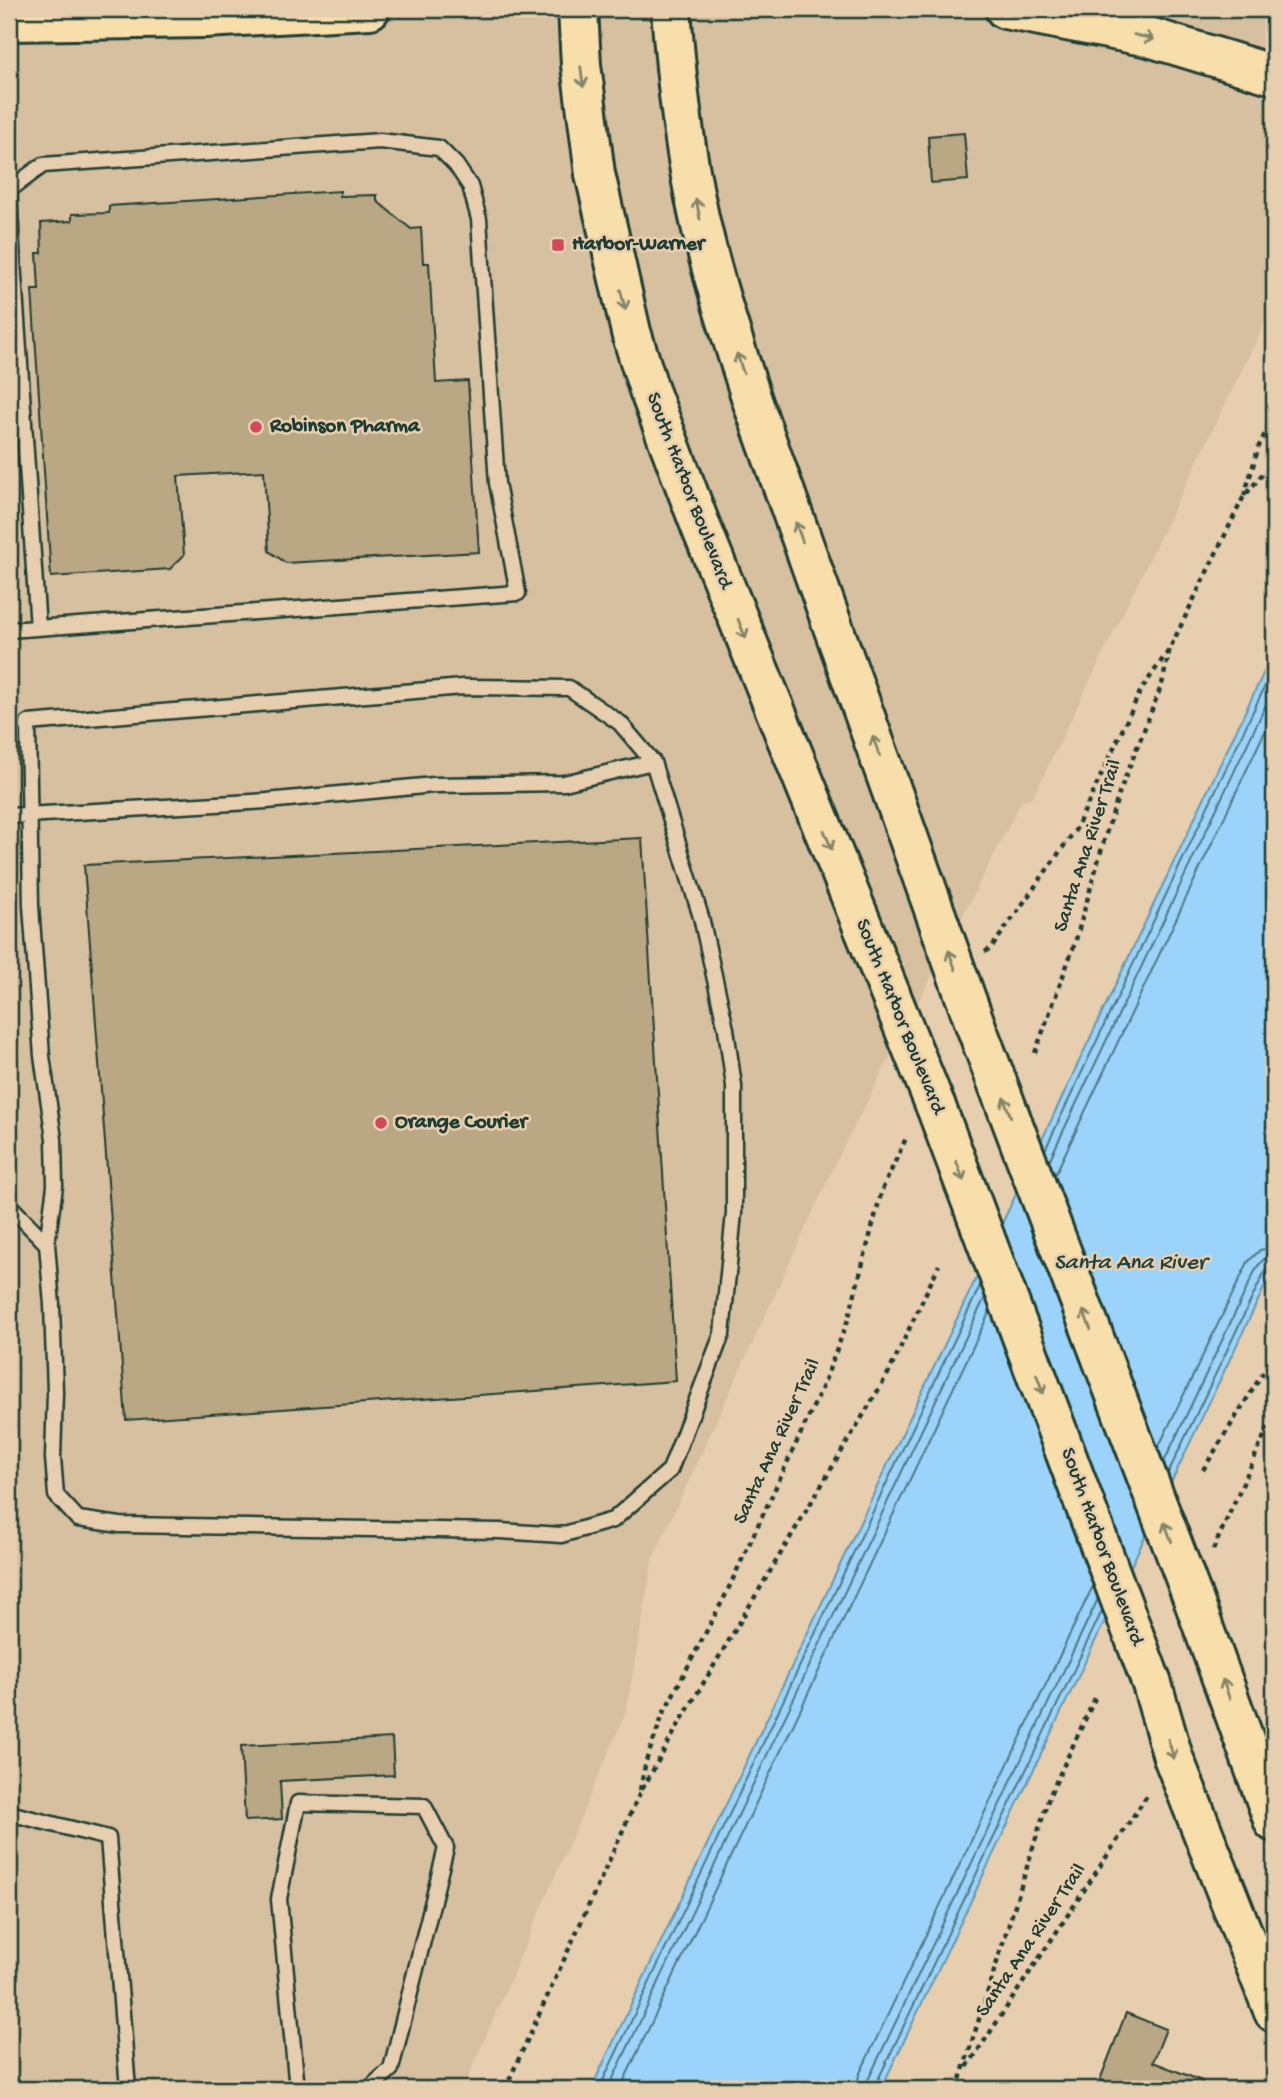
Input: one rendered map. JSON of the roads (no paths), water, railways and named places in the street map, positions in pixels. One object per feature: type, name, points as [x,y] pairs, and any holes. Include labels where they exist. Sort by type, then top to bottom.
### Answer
[{"type":"main road","points":[[9,21],[205,18],[370,9]]},
{"type":"main road","name":"South Harbor Boulevard","points":[[578,9],[581,65],[595,174],[631,332],[649,390],[701,527],[934,1102],[1152,1684],[1173,1757],[1274,2012]]},
{"type":"main road","points":[[671,9],[683,124],[696,203],[727,322],[758,416],[956,973],[1192,1596],[1274,1822]]},
{"type":"main road","points":[[1005,9],[1149,37],[1274,75]]},
{"type":"lane","points":[[9,630],[38,628],[518,593],[498,483],[480,219],[470,186],[456,165],[439,148],[380,141],[43,165],[9,190],[10,247],[38,628]]},
{"type":"lane","points":[[463,687],[569,688],[620,723],[653,762],[701,917],[726,1029],[734,1086],[734,1213],[722,1334],[670,1470],[613,1520],[561,1535],[500,1531],[120,1525],[78,1518],[55,1494],[55,1392],[47,1244],[55,1186],[54,1139],[41,1043],[31,906],[28,723],[463,687]]},
{"type":"lane","points":[[9,817],[267,801],[434,785],[564,783],[653,762]]},
{"type":"lane","points":[[9,1205],[47,1244]]},
{"type":"lane","points":[[297,2089],[279,1899],[298,1803],[424,1805],[446,1848],[391,2069],[369,2089]]},
{"type":"lane","points":[[9,1813],[108,1838],[128,2089]]},
{"type":"water","name":"Santa Ana River","points":[[1274,651],[1274,1267],[881,2089],[591,2089]]},
{"type":"place","name":"Harbor-Warner","points":[[558,245]]},
{"type":"place","name":"Robinson Pharma","points":[[256,427]]},
{"type":"place","name":"Orange Courier","points":[[381,1123]]}]
